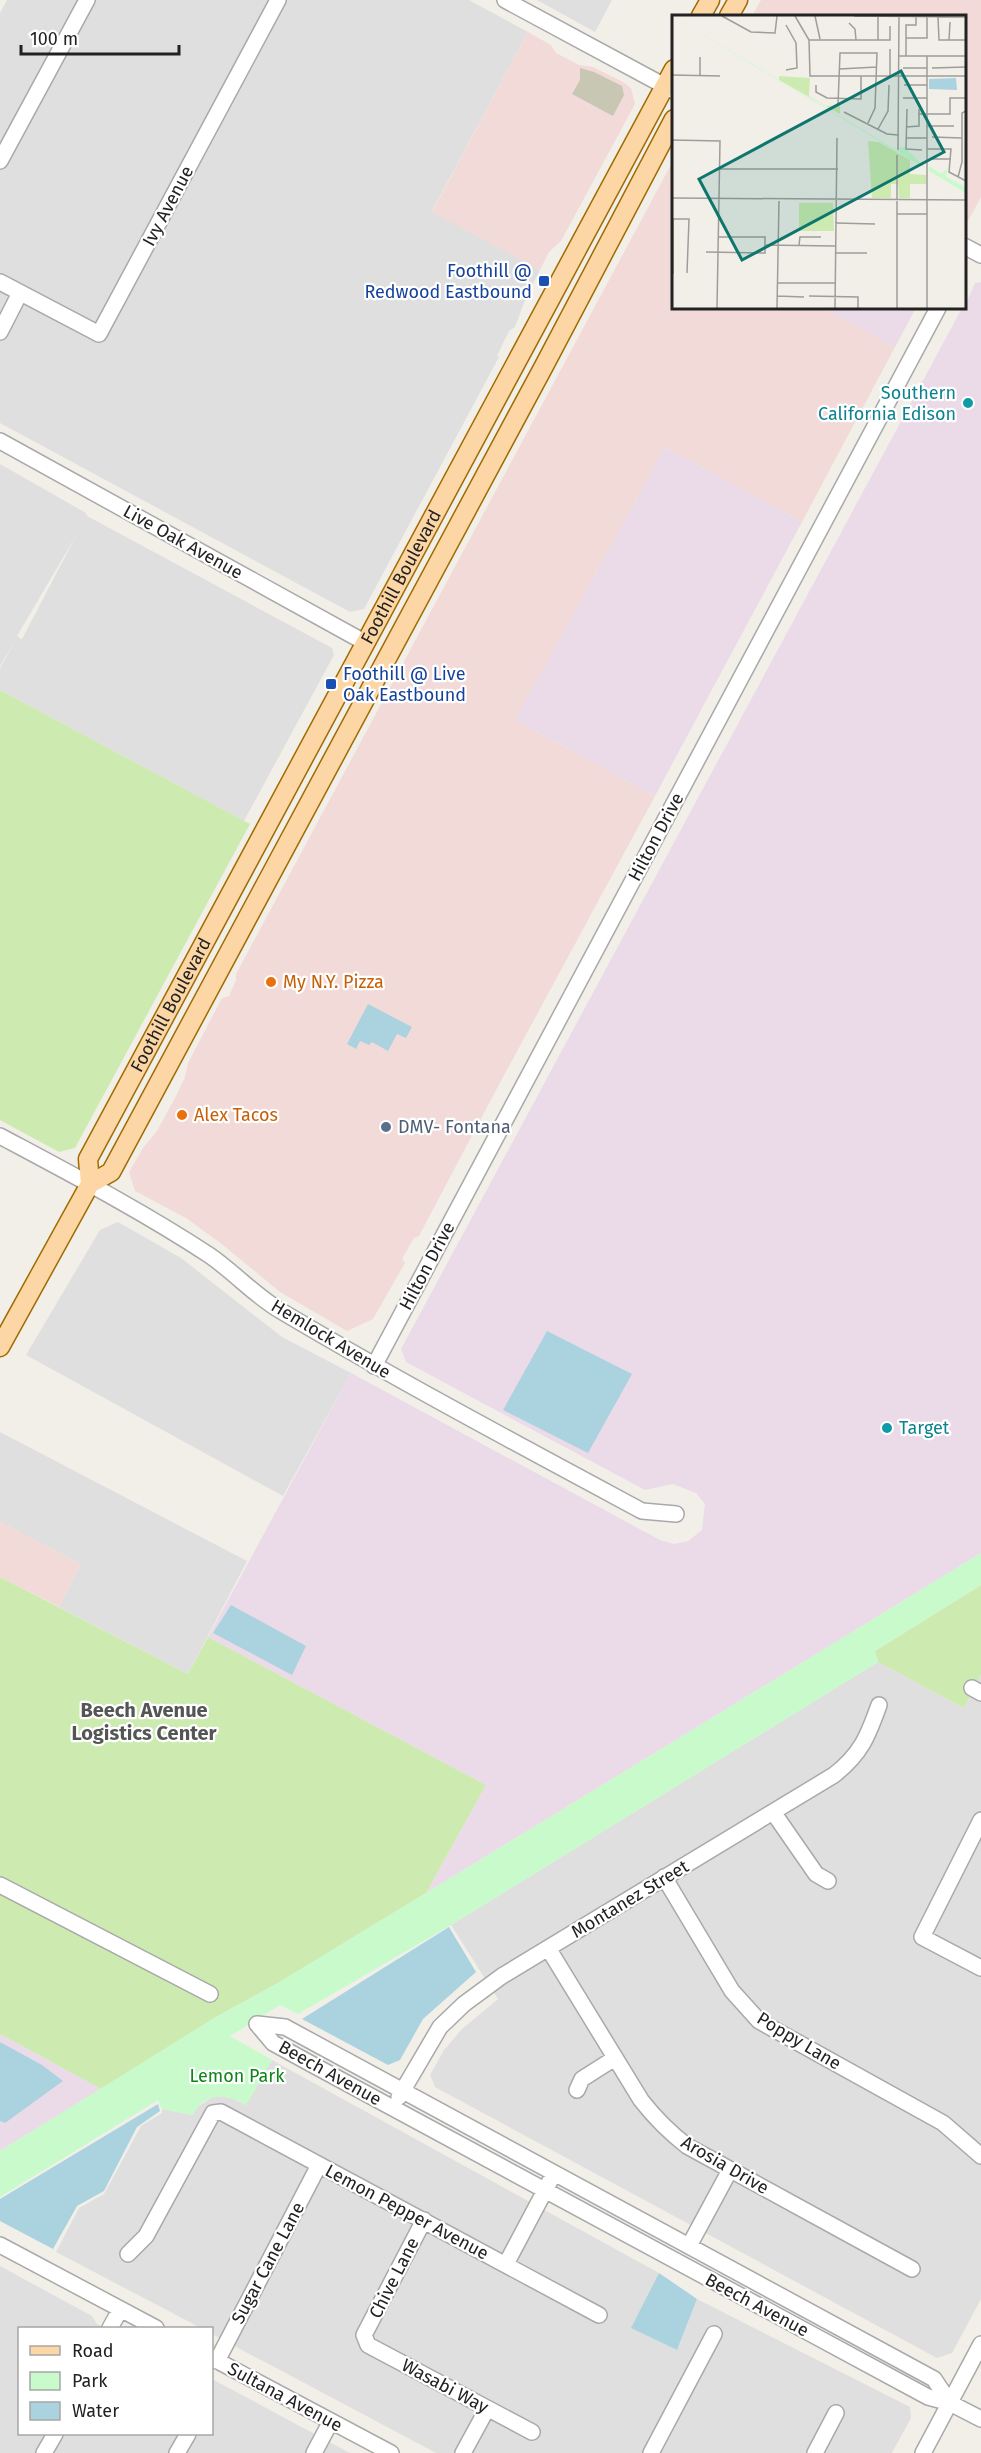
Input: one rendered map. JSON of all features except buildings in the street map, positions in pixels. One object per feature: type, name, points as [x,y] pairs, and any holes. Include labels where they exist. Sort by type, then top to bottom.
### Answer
[{"type":"main road","points":[[702,15],[710,0]]},
{"type":"main road","points":[[730,15],[738,0]]},
{"type":"main road","name":"Foothill Boulevard","points":[[90,1184],[88,1159],[669,88]]},
{"type":"main road","name":"Foothill Boulevard","points":[[0,1347],[90,1184],[111,1172],[672,123]]},
{"type":"street","points":[[0,161],[87,0]]},
{"type":"street","name":"Ivy Avenue","points":[[20,293],[99,334],[278,0]]},
{"type":"street","points":[[505,0],[669,88]]},
{"type":"street","points":[[0,282],[20,293],[0,332]]},
{"type":"street","name":"Hilton Drive","points":[[374,1366],[938,309]]},
{"type":"street","name":"Live Oak Avenue","points":[[0,441],[366,643]]},
{"type":"street","name":"Hemlock Avenue","points":[[0,1136],[90,1184],[211,1257],[278,1309],[374,1366],[642,1511],[676,1514]]},
{"type":"street","name":"Montanez Street","points":[[393,2108],[433,2036],[448,2018],[481,1990],[834,1775],[855,1756],[868,1737],[879,1705]]},
{"type":"street","points":[[773,1812],[816,1874],[828,1881]]},
{"type":"street","points":[[981,1820],[922,1937],[981,1968]]},
{"type":"street","name":"Poppy Lane","points":[[664,1877],[732,1991],[759,2020],[943,2123],[981,2156]]},
{"type":"street","points":[[0,1885],[210,1994]]},
{"type":"street","name":"Arosia Drive","points":[[548,1948],[615,2058],[659,2123],[687,2146],[912,2269]]},
{"type":"street","name":"Beech Avenue","points":[[950,2403],[934,2379],[285,2027],[258,2024],[273,2043],[928,2397],[950,2403],[981,2419]]},
{"type":"street","points":[[577,2090],[582,2079],[615,2058]]},
{"type":"street","name":"Lemon Pepper Avenue","points":[[128,2254],[146,2236],[213,2113],[221,2112],[599,2315]]},
{"type":"street","name":"Sugar Cane Lane","points":[[214,2359],[319,2165]]},
{"type":"street","points":[[689,2246],[730,2169]]},
{"type":"street","points":[[506,2264],[555,2173]]},
{"type":"street","name":"Chive Lane","points":[[364,2335],[424,2220]]},
{"type":"street","points":[[0,2245],[154,2327]]},
{"type":"street","points":[[111,2327],[120,2310]]},
{"type":"street","points":[[651,2453],[714,2334]]},
{"type":"street","name":"Wasabi Way","points":[[364,2335],[368,2345],[532,2432]]},
{"type":"street","points":[[923,2453],[981,2344]]},
{"type":"street","name":"Sultana Avenue","points":[[214,2359],[391,2453]]},
{"type":"street","points":[[463,2453],[487,2409]]},
{"type":"street","points":[[815,2453],[836,2413]]},
{"type":"street","points":[[314,2453],[331,2421]]},
{"type":"street","points":[[44,2453],[53,2435]]},
{"type":"street","points":[[177,2453],[187,2435]]},
{"type":"shaded area","points":[[7,0],[469,0],[528,32],[432,211],[540,270],[527,295],[515,327],[509,331],[497,356],[499,357],[364,609],[350,612],[0,423],[0,13]]},
{"type":"shaded area","points":[[537,0],[612,0],[595,32]]},
{"type":"shaded area","points":[[761,0],[981,0],[981,197],[968,221],[966,220],[966,15],[753,15]]},
{"type":"shaded area","points":[[528,32],[551,45],[556,53],[579,65],[593,67],[623,82],[631,88],[635,104],[561,241],[549,252],[540,270],[432,212]]},
{"type":"shaded area","points":[[580,68],[594,72],[622,86],[624,95],[613,116],[572,94],[580,80]]},
{"type":"shaded area","points":[[672,163],[672,309],[825,309],[895,347],[802,522],[665,447],[515,720],[655,796],[419,1236],[414,1238],[402,1259],[405,1263],[373,1319],[347,1331],[280,1292],[186,1218],[135,1191],[129,1172],[143,1148],[157,1131],[176,1096],[185,1077],[188,1063],[222,998],[229,996],[236,980],[236,974]]},
{"type":"shaded area","points":[[981,282],[981,1553],[426,1893],[486,1785],[208,1637],[351,1373],[660,1540],[674,1544],[688,1541],[702,1530],[705,1504],[696,1493],[673,1484],[645,1490],[406,1362],[401,1349],[961,309],[966,309],[966,303],[975,283]]},
{"type":"shaded area","points":[[825,309],[915,309],[895,347]]},
{"type":"shaded area","points":[[665,447],[802,522],[655,796],[515,720]]},
{"type":"shaded area","points":[[0,464],[86,513],[87,516],[332,648],[334,655],[244,821],[0,690],[0,668],[17,638],[0,666]],"holes":[[[77,534],[22,639],[17,636]]]},
{"type":"shaded area","points":[[118,1222],[181,1258],[282,1337],[351,1373],[283,1496],[26,1355],[100,1230]]},
{"type":"shaded area","points":[[0,1432],[247,1561],[188,1674],[59,1607],[81,1564],[0,1522]]},
{"type":"shaded area","points":[[0,1522],[81,1564],[59,1607],[0,1577]]},
{"type":"shaded area","points":[[878,1662],[964,1708],[981,1674],[981,2299],[952,2353],[937,2358],[435,2087],[430,2075],[444,2050],[462,2029],[498,1999],[451,1925]]},
{"type":"shaded area","points":[[0,2034],[101,2089],[0,2151]]},
{"type":"shaded area","points":[[272,2060],[659,2273],[632,2328],[677,2350],[697,2299],[910,2407],[911,2418],[892,2453],[436,2453],[213,2335],[213,2327],[199,2327],[56,2252],[79,2208],[104,2194],[141,2126],[162,2113],[162,2109],[193,2115],[197,2107],[214,2096],[232,2098],[246,2105]]},
{"type":"shaded area","points":[[0,2266],[92,2316],[97,2324],[104,2327],[18,2327],[18,2435],[213,2435],[213,2380],[350,2453],[0,2453]]},
{"type":"green space","points":[[0,690],[250,824],[75,1148],[59,1152],[0,1120]]},
{"type":"green space","name":"Lemon Park","points":[[981,1553],[981,1585],[875,1651],[878,1662],[451,1925],[298,2014],[280,2005],[230,2036],[272,2060],[246,2105],[231,2098],[216,2097],[203,2102],[193,2115],[162,2109],[158,2100],[0,2197],[0,2151],[216,2017],[278,1983]]},
{"type":"green space","points":[[0,1577],[188,1674],[208,1637],[486,1785],[426,1893],[278,1983],[216,2017],[101,2089],[0,2034]]},
{"type":"green space","points":[[981,1585],[981,1674],[964,1708],[878,1662],[875,1651]]},
{"type":"water","points":[[368,1004],[412,1027],[406,1038],[397,1034],[388,1051],[372,1042],[369,1045],[360,1041],[356,1049],[347,1044]]},
{"type":"water","points":[[547,1331],[632,1374],[588,1453],[503,1410]]},
{"type":"water","points":[[231,1605],[306,1646],[292,1675],[213,1633]]},
{"type":"water","points":[[449,1927],[476,1972],[423,2019],[400,2060],[388,2065],[302,2019]]},
{"type":"water","points":[[0,2042],[42,2065],[63,2081],[5,2123],[0,2121]]},
{"type":"water","points":[[158,2104],[160,2111],[137,2127],[104,2191],[77,2206],[53,2249],[0,2221],[0,2199]]},
{"type":"water","points":[[659,2273],[697,2299],[677,2350],[631,2328]]},
{"type":"place","name":"Foothill @ Redwood Eastbound","points":[[544,281]]},
{"type":"place","name":"Southern California Edison","points":[[968,403]]},
{"type":"place","name":"Foothill @ Live Oak Eastbound","points":[[331,684]]},
{"type":"place","name":"My N.Y. Pizza","points":[[271,982]]},
{"type":"place","name":"Alex Tacos","points":[[182,1115]]},
{"type":"place","name":"DMV- Fontana","points":[[386,1127]]},
{"type":"place","name":"Target","points":[[887,1428]]},
{"type":"district","name":"Beech Avenue Logistics Center","points":[[144,1722]]}]
